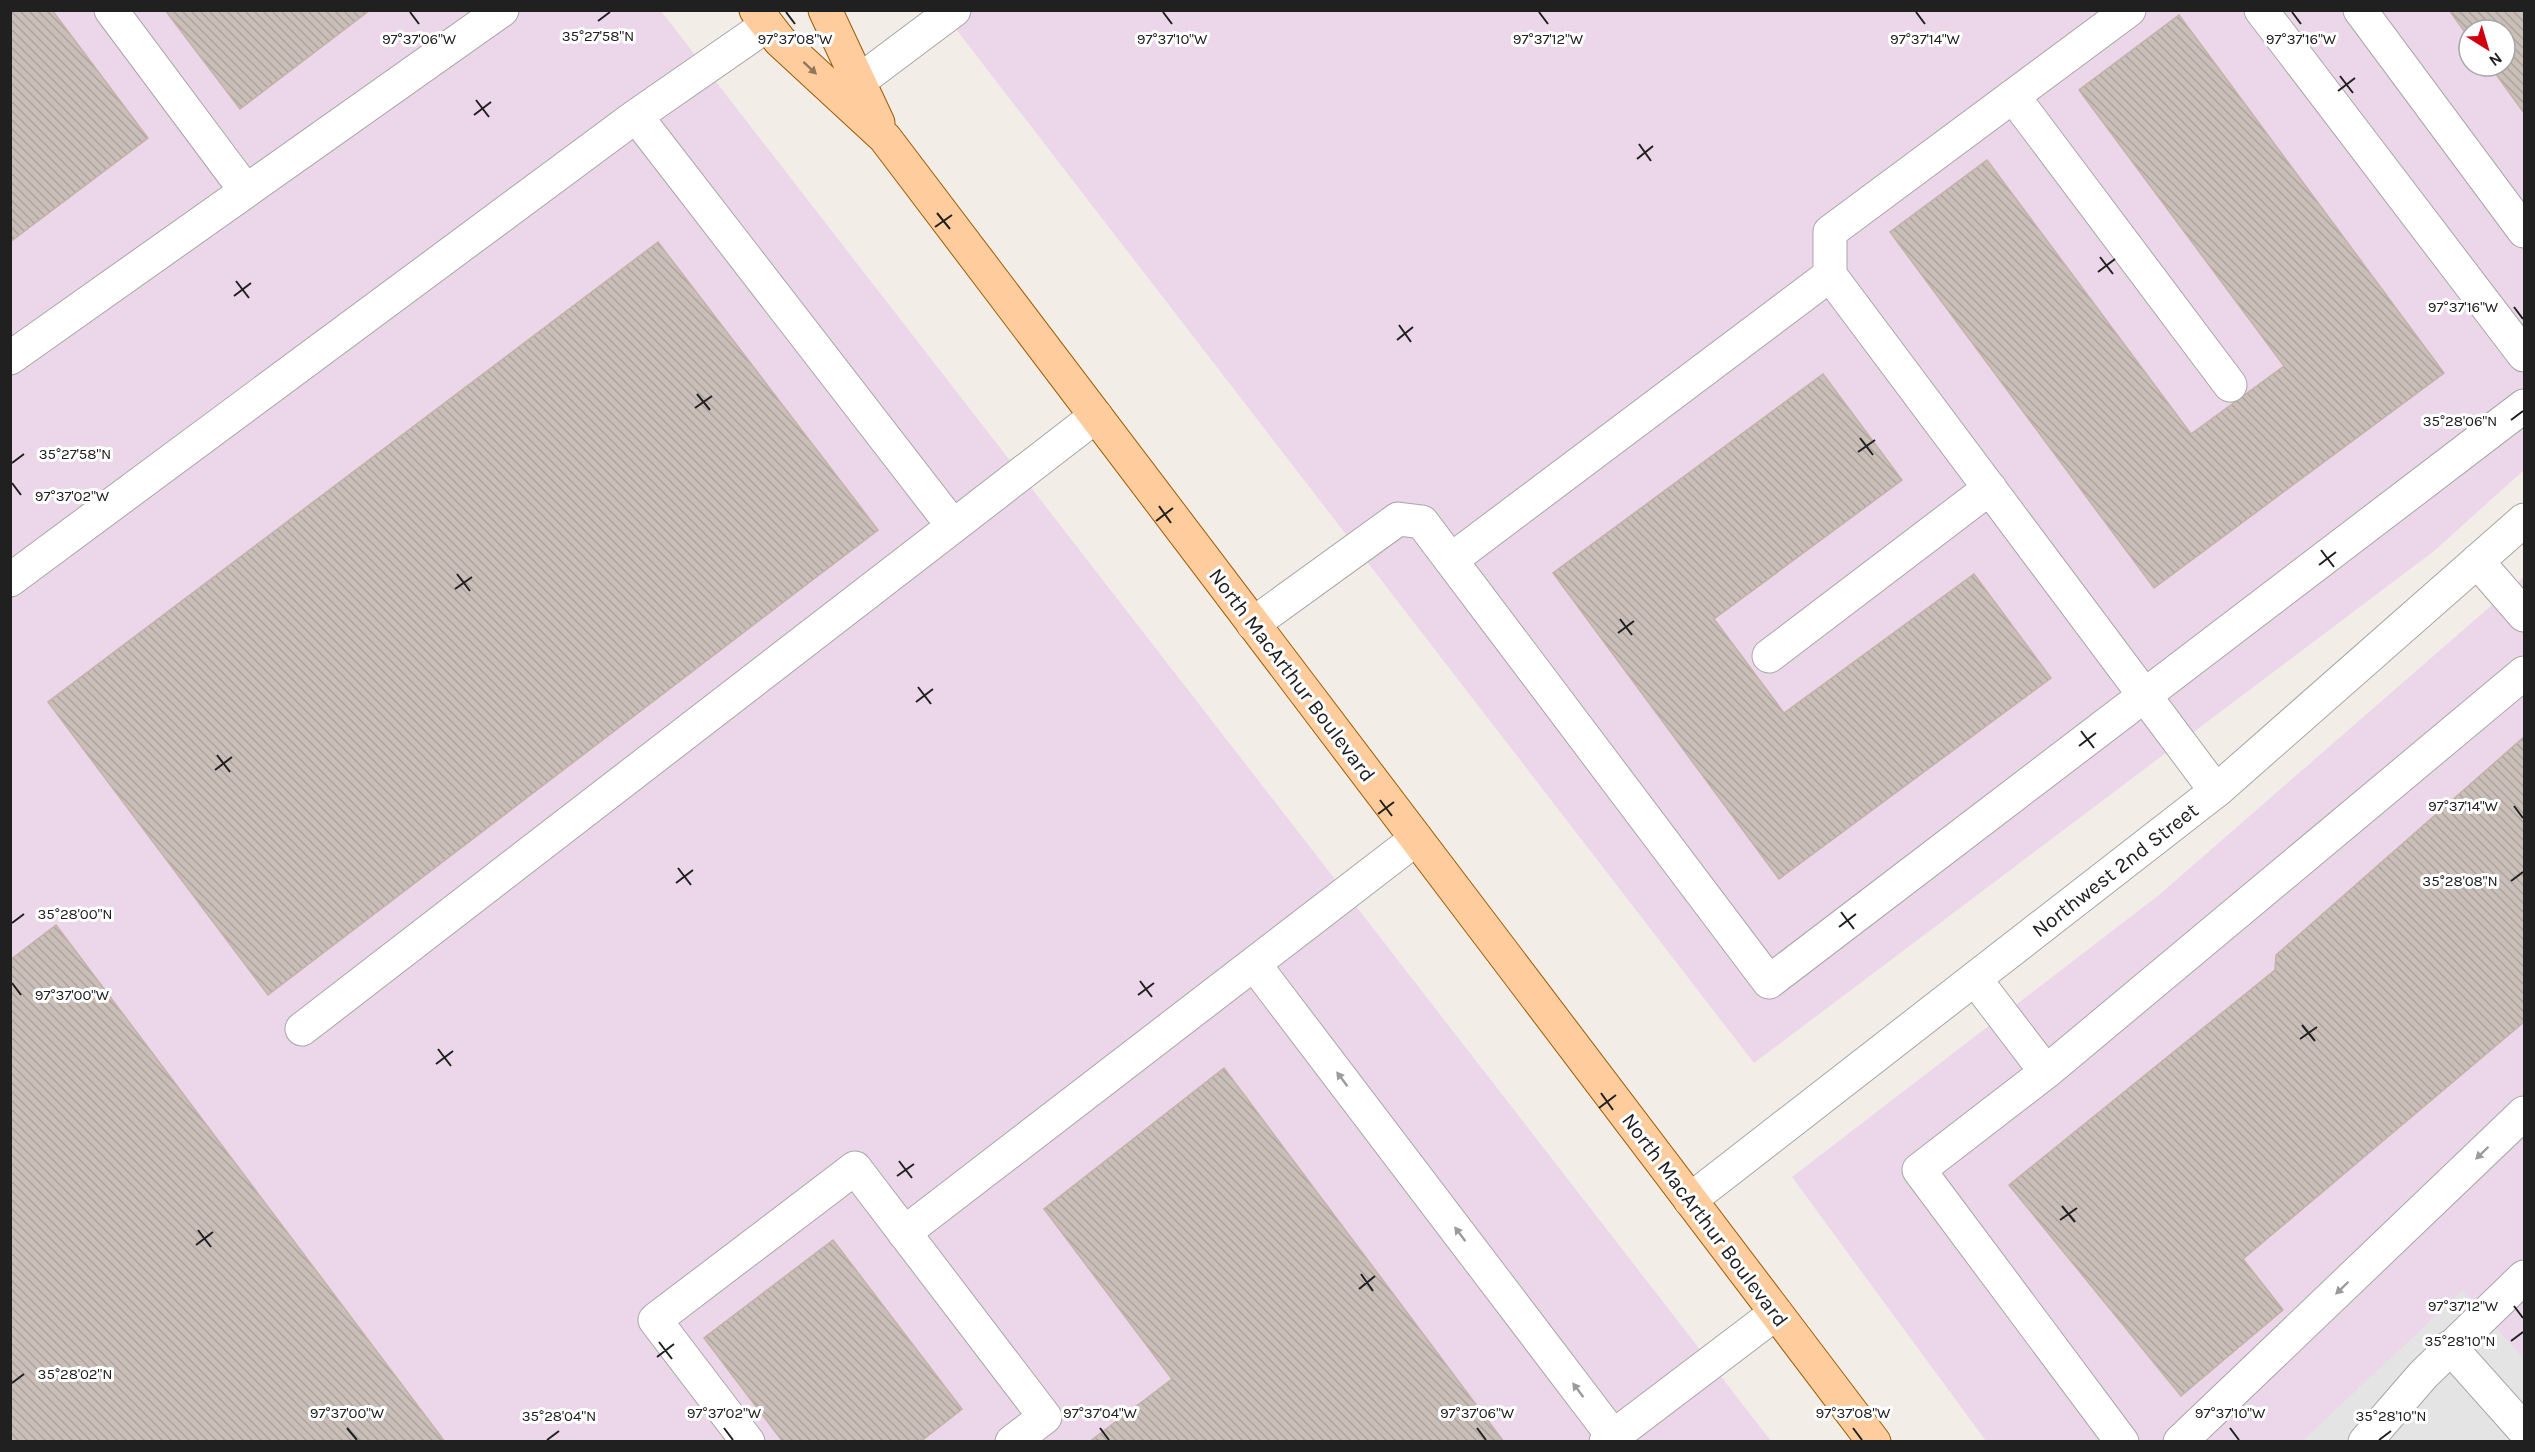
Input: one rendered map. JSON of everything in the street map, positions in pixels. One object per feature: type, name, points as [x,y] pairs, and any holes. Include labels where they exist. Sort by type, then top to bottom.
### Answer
[{"type":"main road","points":[[825,10],[885,138]]},
{"type":"main road","points":[[762,18],[780,41],[885,138]]},
{"type":"main road","name":"North MacArthur Boulevard","points":[[885,138],[1874,1442]]},
{"type":"street","points":[[111,10],[246,191]]},
{"type":"street","points":[[10,358],[502,10]]},
{"type":"street","points":[[858,82],[954,10]]},
{"type":"street","points":[[2129,10],[1830,232],[1830,275],[2216,791]]},
{"type":"street","points":[[2261,10],[2524,355]]},
{"type":"street","points":[[2360,10],[2524,231]]},
{"type":"street","points":[[10,580],[636,116],[762,18]]},
{"type":"street","points":[[2013,96],[2230,385]]},
{"type":"street","points":[[636,116],[954,526]]},
{"type":"street","points":[[1450,560],[1830,275]]},
{"type":"street","points":[[1253,624],[1398,519],[1422,522],[1769,982],[2524,406]]},
{"type":"street","points":[[302,1029],[1096,416]]},
{"type":"street","points":[[1769,656],[1990,488]]},
{"type":"street","name":"Northwest 2nd Street","points":[[1690,1200],[2216,791],[2524,520]]},
{"type":"street","points":[[2478,561],[2524,615]]},
{"type":"street","points":[[2122,1442],[1919,1170],[2046,1072],[2524,673]]},
{"type":"street","points":[[904,1233],[1416,839]]},
{"type":"street","points":[[1254,964],[1610,1439],[1776,1313]]},
{"type":"street","points":[[1975,980],[2046,1072]]},
{"type":"street","points":[[2180,1442],[2524,1113]]},
{"type":"street","points":[[748,1442],[655,1320],[855,1168],[1045,1417],[1012,1442]]},
{"type":"street","points":[[2365,1442],[2450,1347],[2524,1277]]},
{"type":"street","points":[[2450,1347],[2524,1430]]},
{"type":"shaded area","points":[[10,11],[661,11],[1771,1441],[11,1441]]},
{"type":"shaded area","points":[[942,11],[2524,11],[2524,470],[2434,551],[1754,1063]]},
{"type":"shaded area","points":[[2524,577],[2524,1441],[1986,1441],[1792,1177],[2159,895]]},
{"type":"shaded area","points":[[2463,1290],[2524,1359],[2524,1441],[2301,1442]]},
{"type":"building","points":[[10,10],[52,10],[148,138],[10,242]]},
{"type":"building","points":[[165,10],[370,10],[240,109]]},
{"type":"building","points":[[2449,10],[2524,10],[2524,113],[2499,78],[2517,78],[2517,18],[2457,18],[2457,21]]},
{"type":"building","points":[[2179,15],[2444,373],[2154,588],[1890,232],[1987,160],[2191,434],[2284,366],[2079,90]]},
{"type":"building","points":[[658,242],[878,530],[268,995],[48,702]]},
{"type":"building","points":[[1823,374],[1902,480],[1714,619],[1784,713],[1974,574],[2051,678],[1779,879],[1553,573]]},
{"type":"building","points":[[2524,737],[2524,1022],[2243,1259],[2283,1310],[2181,1396],[2009,1185],[2275,970],[2276,955]]},
{"type":"building","points":[[56,925],[445,1442],[10,1442],[10,960]]},
{"type":"building","points":[[1224,1068],[1504,1442],[1089,1442],[1172,1379],[1044,1209]]},
{"type":"building","points":[[833,1240],[962,1409],[920,1442],[783,1442],[704,1338]]}]
